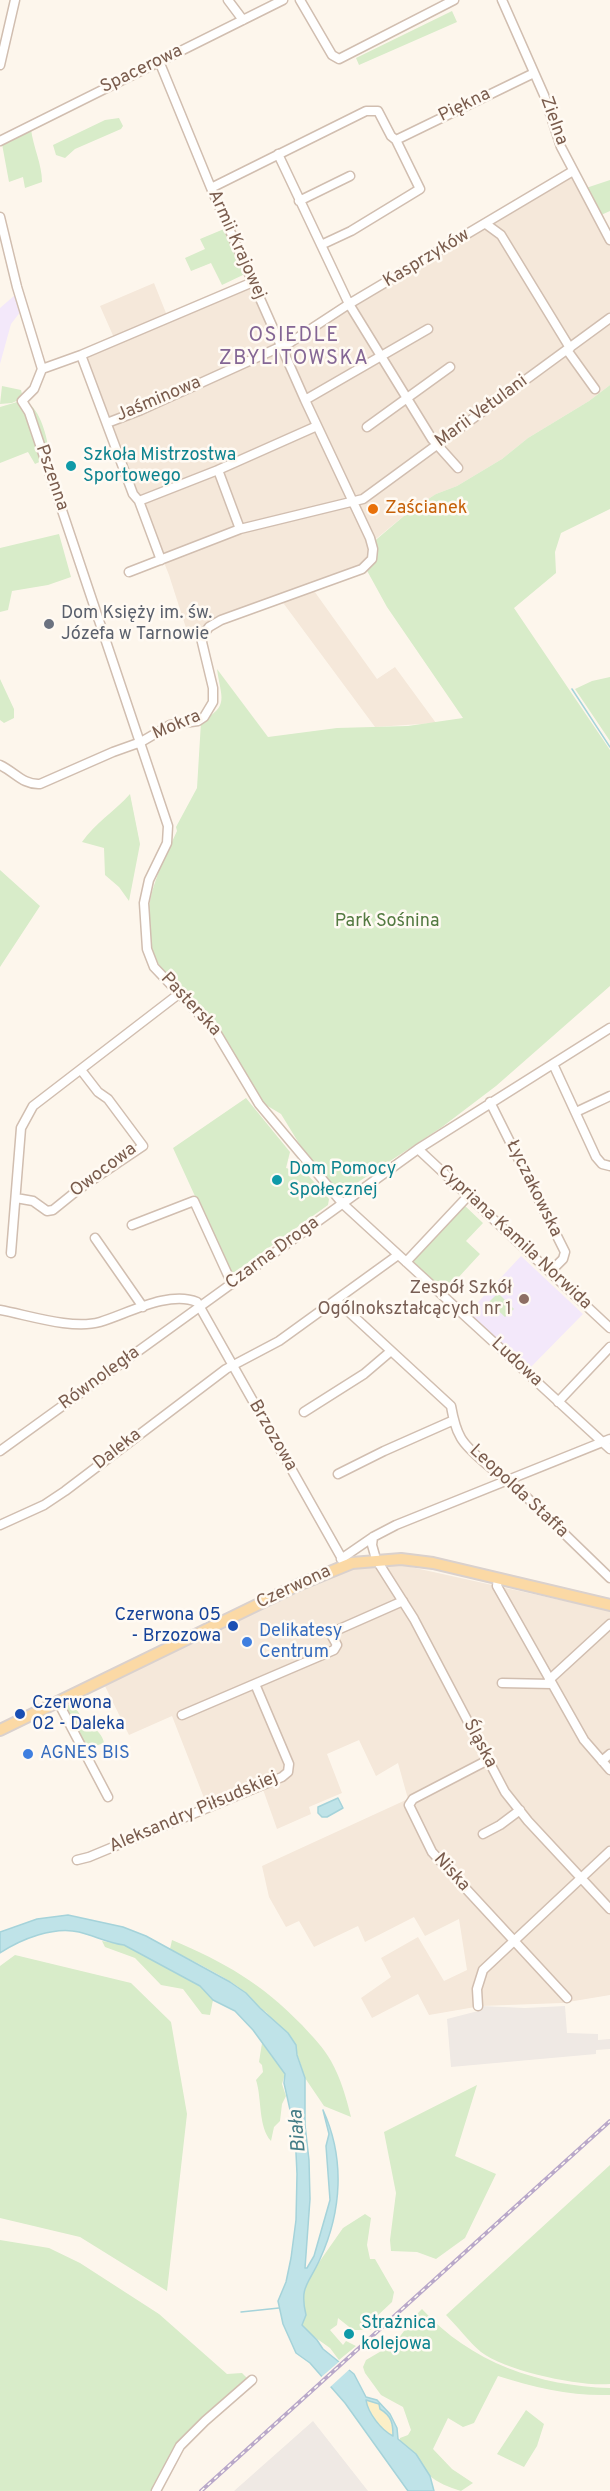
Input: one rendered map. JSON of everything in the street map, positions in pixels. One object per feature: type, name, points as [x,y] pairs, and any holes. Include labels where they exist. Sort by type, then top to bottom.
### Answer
[{"type":"main road","name":"Czerwona","points":[[0,1730],[343,1562],[401,1559],[433,1563],[610,1605]]},
{"type":"street","points":[[0,65],[15,0]]},
{"type":"street","points":[[228,0],[243,20]]},
{"type":"street","name":"Spacerowa","points":[[0,141],[283,0]]},
{"type":"street","points":[[300,0],[332,55],[339,58],[454,0]]},
{"type":"street","name":"Zielna","points":[[502,0],[534,73],[561,147],[610,240]]},
{"type":"street","name":"Armii Krajowej","points":[[159,61],[211,188],[281,347],[370,538],[373,549],[372,559]]},
{"type":"street","name":"Piękna","points":[[396,140],[534,73]]},
{"type":"street","points":[[211,188],[366,111],[378,111],[391,136],[396,140],[420,189],[351,231],[321,245]]},
{"type":"street","points":[[278,154],[349,304],[432,439],[458,468]]},
{"type":"street","name":"Kasprzyków","points":[[281,347],[573,171]]},
{"type":"street","points":[[299,201],[350,176]]},
{"type":"street","points":[[501,235],[500,223],[506,211]]},
{"type":"street","points":[[0,217],[17,287],[42,369],[81,355],[253,282]]},
{"type":"street","points":[[486,224],[501,235],[568,349],[595,389]]},
{"type":"street","name":"Marii Vetulani","points":[[129,572],[240,529],[363,499],[610,318]]},
{"type":"street","points":[[305,400],[428,329]]},
{"type":"street","name":"Jaśminowa","points":[[161,560],[107,423],[281,347]]},
{"type":"street","points":[[81,355],[107,423]]},
{"type":"street","points":[[367,427],[450,367]]},
{"type":"street","name":"Pszenna","points":[[42,369],[34,389],[22,401],[29,412],[141,742]]},
{"type":"street","points":[[139,501],[218,470],[317,426]]},
{"type":"street","points":[[218,470],[240,529]]},
{"type":"street","name":"Mokra","points":[[0,765],[31,785],[40,784],[141,742],[170,725],[198,721],[210,710],[213,702],[213,688],[201,638],[209,627],[242,612],[362,568],[372,559]]},
{"type":"street","name":"Pasterska","points":[[141,742],[168,826],[167,843],[146,889],[144,903],[147,950],[154,967],[216,1032],[259,1104],[343,1204]]},
{"type":"street","points":[[11,1252],[21,1128],[26,1116],[33,1106],[180,993]]},
{"type":"street","name":"Czarna Droga","points":[[200,1306],[418,1149],[610,1028]]},
{"type":"street","points":[[553,1064],[596,1157],[602,1164],[610,1166]]},
{"type":"street","name":"Owocowa","points":[[16,1198],[33,1201],[47,1211],[53,1210],[79,1189],[143,1146],[108,1099],[98,1092],[81,1070]]},
{"type":"street","points":[[576,1112],[610,1096]]},
{"type":"street","name":"Łyczakowska","points":[[490,1102],[565,1252],[563,1259],[550,1272]]},
{"type":"street","name":"Cypriana Kamila Norwida","points":[[418,1149],[610,1327]]},
{"type":"street","points":[[406,1262],[468,1196]]},
{"type":"street","points":[[132,1225],[194,1201],[232,1284]]},
{"type":"street","name":"Ludowa","points":[[343,1204],[558,1402],[606,1440],[610,1449]]},
{"type":"street","points":[[95,1238],[143,1307]]},
{"type":"street","name":"Daleka","points":[[0,1526],[44,1505],[65,1491],[226,1369],[279,1341],[398,1255]]},
{"type":"street","points":[[0,1310],[77,1324],[100,1322],[143,1307],[185,1298],[197,1302],[200,1306]]},
{"type":"street","name":"Leopolda Staffa","points":[[336,1300],[451,1406],[462,1439],[610,1578]]},
{"type":"street","name":"Brzozowa","points":[[200,1306],[232,1367],[343,1562]]},
{"type":"street","name":"Równoległa","points":[[0,1451],[200,1306]]},
{"type":"street","points":[[558,1402],[610,1347]]},
{"type":"street","points":[[304,1412],[364,1374],[391,1351]]},
{"type":"street","points":[[338,1474],[454,1420]]},
{"type":"street","points":[[343,1562],[373,1537],[396,1525],[606,1440]]},
{"type":"street","points":[[373,1537],[372,1545],[376,1559]]},
{"type":"street","name":"Śląska","points":[[376,1559],[418,1626],[505,1792],[610,1909]]},
{"type":"street","points":[[498,1578],[497,1586],[550,1682],[584,1740],[610,1770]]},
{"type":"street","points":[[182,1715],[334,1650],[337,1645],[332,1635],[335,1631],[403,1601]]},
{"type":"street","points":[[502,1683],[550,1682],[610,1624]]},
{"type":"street","points":[[518,1680],[550,1682]]},
{"type":"street","name":"Aleksandry Piłsudskiej","points":[[77,1860],[272,1781],[288,1772],[289,1764],[255,1684]]},
{"type":"street","points":[[58,1702],[108,1797]]},
{"type":"street","points":[[602,1761],[610,1754]]},
{"type":"street","name":"Niska","points":[[488,1760],[413,1799],[410,1805],[432,1852],[567,1998]]},
{"type":"street","points":[[483,1834],[520,1810]]},
{"type":"street","points":[[478,2006],[477,1989],[483,1970],[610,1851]]},
{"type":"street","points":[[156,2491],[166,2468],[180,2446],[252,2380]]},
{"type":"shaded area","points":[[573,171],[610,240],[610,385],[589,401],[528,438],[502,459],[411,510],[371,543],[368,565],[312,588],[377,679],[395,667],[436,723],[375,727],[281,600],[221,620],[201,638],[193,635],[186,628],[169,575],[81,355],[115,340],[100,306],[154,283],[168,318],[253,282],[281,347]]},
{"type":"shaded area","points":[[15,295],[21,311],[11,324],[0,364],[0,308]]},
{"type":"shaded area","name":"Zespół Szkół Ogólnokształcących nr 1","points":[[521,1256],[583,1314],[528,1370],[467,1314]]},
{"type":"shaded area","points":[[388,1562],[610,1611],[610,1995],[562,2003],[481,2006],[429,2015],[418,1994],[372,2018],[361,1998],[391,1977],[381,1958],[418,1937],[444,1981],[467,1970],[459,1919],[425,1936],[414,1917],[365,1942],[358,1926],[314,1947],[299,1921],[286,1927],[269,1897],[262,1866],[408,1799],[398,1763],[376,1776],[359,1740],[327,1754],[342,1793],[309,1807],[311,1814],[277,1829],[260,1781],[206,1803],[172,1716],[129,1735],[104,1684],[334,1573]]},
{"type":"shaded area","points":[[481,2006],[525,2008],[565,2006],[567,2033],[598,2034],[598,2040],[610,2039],[610,2049],[596,2050],[596,2054],[451,2067],[447,2019],[482,2010]]},
{"type":"shaded area","points":[[313,2421],[368,2491],[234,2491]]},
{"type":"green space","points":[[452,11],[457,22],[359,65],[356,58]]},
{"type":"green space","points":[[119,118],[123,126],[121,129],[75,149],[65,158],[56,155],[53,145],[105,120]]},
{"type":"green space","points":[[31,129],[42,182],[25,188],[23,177],[9,182],[2,144]]},
{"type":"green space","points":[[610,180],[610,211],[601,215],[586,188]]},
{"type":"green space","points":[[224,229],[245,274],[222,285],[211,263],[191,271],[185,258],[205,249],[200,239]]},
{"type":"green space","name":"Park Sośnina","points":[[610,385],[610,509],[561,533],[555,552],[556,573],[514,608],[610,750],[610,986],[496,1086],[442,1127],[346,1190],[340,1182],[333,1186],[300,1145],[281,1114],[266,1105],[254,1089],[219,1028],[161,968],[153,950],[148,915],[151,898],[155,882],[177,831],[176,827],[197,788],[201,722],[220,706],[221,694],[217,669],[268,737],[337,728],[408,726],[463,718],[387,607],[365,567],[368,565],[371,544],[411,510],[502,459],[528,438],[589,401]]},
{"type":"green space","points":[[2,386],[21,390],[23,398],[12,403],[0,404]]},
{"type":"green space","points":[[24,400],[39,417],[50,457],[35,464],[28,452],[0,463],[0,407]]},
{"type":"green space","points":[[59,534],[71,577],[48,585],[12,591],[8,610],[0,612],[0,548]]},
{"type":"green space","points":[[610,677],[610,741],[575,689],[592,681]]},
{"type":"green space","points":[[0,679],[14,709],[14,718],[4,723],[0,720]]},
{"type":"green space","points":[[130,794],[140,844],[129,901],[119,887],[105,875],[104,848],[82,842]]},
{"type":"green space","points":[[0,870],[40,906],[0,967]]},
{"type":"green space","points":[[246,1098],[290,1152],[286,1168],[307,1174],[329,1199],[328,1205],[231,1275],[173,1148]]},
{"type":"green space","points":[[463,1204],[483,1223],[466,1241],[480,1254],[445,1292],[412,1262]]},
{"type":"green space","points":[[498,1293],[514,1309],[505,1317],[489,1302]]},
{"type":"green space","points":[[68,1705],[75,1705],[81,1716],[99,1733],[104,1743],[84,1750],[63,1709]]},
{"type":"green space","points":[[172,1940],[242,1975],[287,2010],[331,2061],[343,2088],[351,2117],[324,2106],[305,2078],[295,2047],[248,1994],[219,1975],[170,1949]]},
{"type":"green space","points":[[102,1941],[124,1945],[200,1986],[213,2000],[210,2015],[202,2014],[183,1989],[161,1985],[135,1958],[105,1947]]},
{"type":"green space","points":[[15,1955],[131,1983],[171,2022],[187,2114],[167,2291],[80,2237],[0,2218],[0,1966]]},
{"type":"green space","points":[[262,2043],[285,2074],[282,2084],[286,2096],[282,2104],[280,2121],[274,2127],[271,2141],[262,2120],[256,2080],[263,2072],[259,2062]]},
{"type":"green space","points":[[477,2085],[455,2156],[496,2174],[465,2238],[436,2259],[417,2252],[391,2251],[390,2240],[396,2193],[384,2132]]},
{"type":"green space","points":[[610,2165],[610,2384],[581,2383],[544,2376],[507,2365],[481,2352],[446,2315]]},
{"type":"green space","points":[[365,2214],[371,2218],[367,2245],[370,2259],[375,2259],[394,2292],[392,2302],[376,2317],[371,2330],[353,2330],[338,2318],[337,2325],[330,2330],[343,2345],[346,2341],[356,2346],[339,2360],[330,2348],[306,2331],[302,2325],[306,2315],[302,2305],[303,2295],[308,2278],[343,2228]]},
{"type":"green space","points":[[0,2240],[49,2248],[80,2263],[159,2314],[227,2374],[242,2373],[248,2379],[181,2442],[154,2491],[0,2491]]},
{"type":"green space","points":[[422,2309],[462,2344],[508,2368],[558,2382],[610,2388],[610,2395],[553,2390],[498,2376],[474,2423],[463,2427],[448,2418],[433,2449],[452,2469],[473,2483],[461,2491],[443,2484],[428,2474],[406,2446],[400,2442],[400,2438],[408,2435],[411,2430],[403,2407],[381,2395],[363,2367],[366,2360],[395,2343],[404,2331],[418,2320],[415,2316]]},
{"type":"green space","points":[[526,2410],[544,2424],[537,2446],[524,2467],[497,2454]]},
{"type":"sand","points":[[366,2399],[379,2404],[380,2409],[392,2424],[393,2436],[376,2420],[369,2410]]},
{"type":"water","points":[[338,1798],[343,1808],[327,1817],[322,1817],[318,1813],[318,1807]]},
{"type":"water","name":"Biała","points":[[68,1915],[123,1927],[146,1936],[230,1982],[246,1993],[288,2033],[296,2045],[305,2078],[305,2125],[310,2199],[305,2268],[314,2256],[330,2200],[326,2146],[329,2134],[323,2110],[330,2128],[338,2166],[333,2222],[320,2259],[304,2291],[306,2315],[302,2325],[323,2349],[354,2374],[366,2397],[377,2400],[390,2414],[397,2428],[398,2439],[416,2454],[430,2476],[434,2491],[408,2491],[345,2403],[310,2363],[296,2353],[283,2324],[278,2301],[286,2282],[291,2258],[296,2220],[297,2174],[295,2132],[284,2083],[285,2074],[253,2030],[235,2011],[213,2000],[200,1986],[124,1945],[79,1932],[59,1931],[38,1935],[0,1953],[0,1932],[37,1919]],"holes":[[[366,2400],[379,2404],[380,2409],[391,2421],[393,2436],[376,2421]]]},
{"type":"pier","points":[[341,2360],[352,2367],[328,2389],[319,2379]]},
{"type":"waterway","points":[[572,689],[610,747]]},
{"type":"waterway","points":[[241,2312],[279,2308]]},
{"type":"railway","points":[[201,2491],[610,2121]]},
{"type":"place","name":"Szkoła Mistrzostwa Sportowego","points":[[71,466]]},
{"type":"place","name":"Zaścianek","points":[[373,509]]},
{"type":"place","name":"Dom Księży im. św. Józefa w Tarnowie","points":[[49,624]]},
{"type":"place","name":"Dom Pomocy Społecznej","points":[[277,1180]]},
{"type":"place","name":"Zespół Szkół Ogólnokształcących nr 1","points":[[524,1299]]},
{"type":"place","name":"Czerwona 05 - Brzozowa","points":[[233,1626]]},
{"type":"place","name":"Delikatesy Centrum","points":[[247,1642]]},
{"type":"place","name":"Czerwona 02 - Daleka","points":[[20,1714]]},
{"type":"place","name":"AGNES BIS","points":[[28,1754]]},
{"type":"place","name":"Strażnica kolejowa","points":[[349,2334]]},
{"type":"district","name":"OSIEDLE ZBYLITOWSKA","points":[[294,348]]}]
